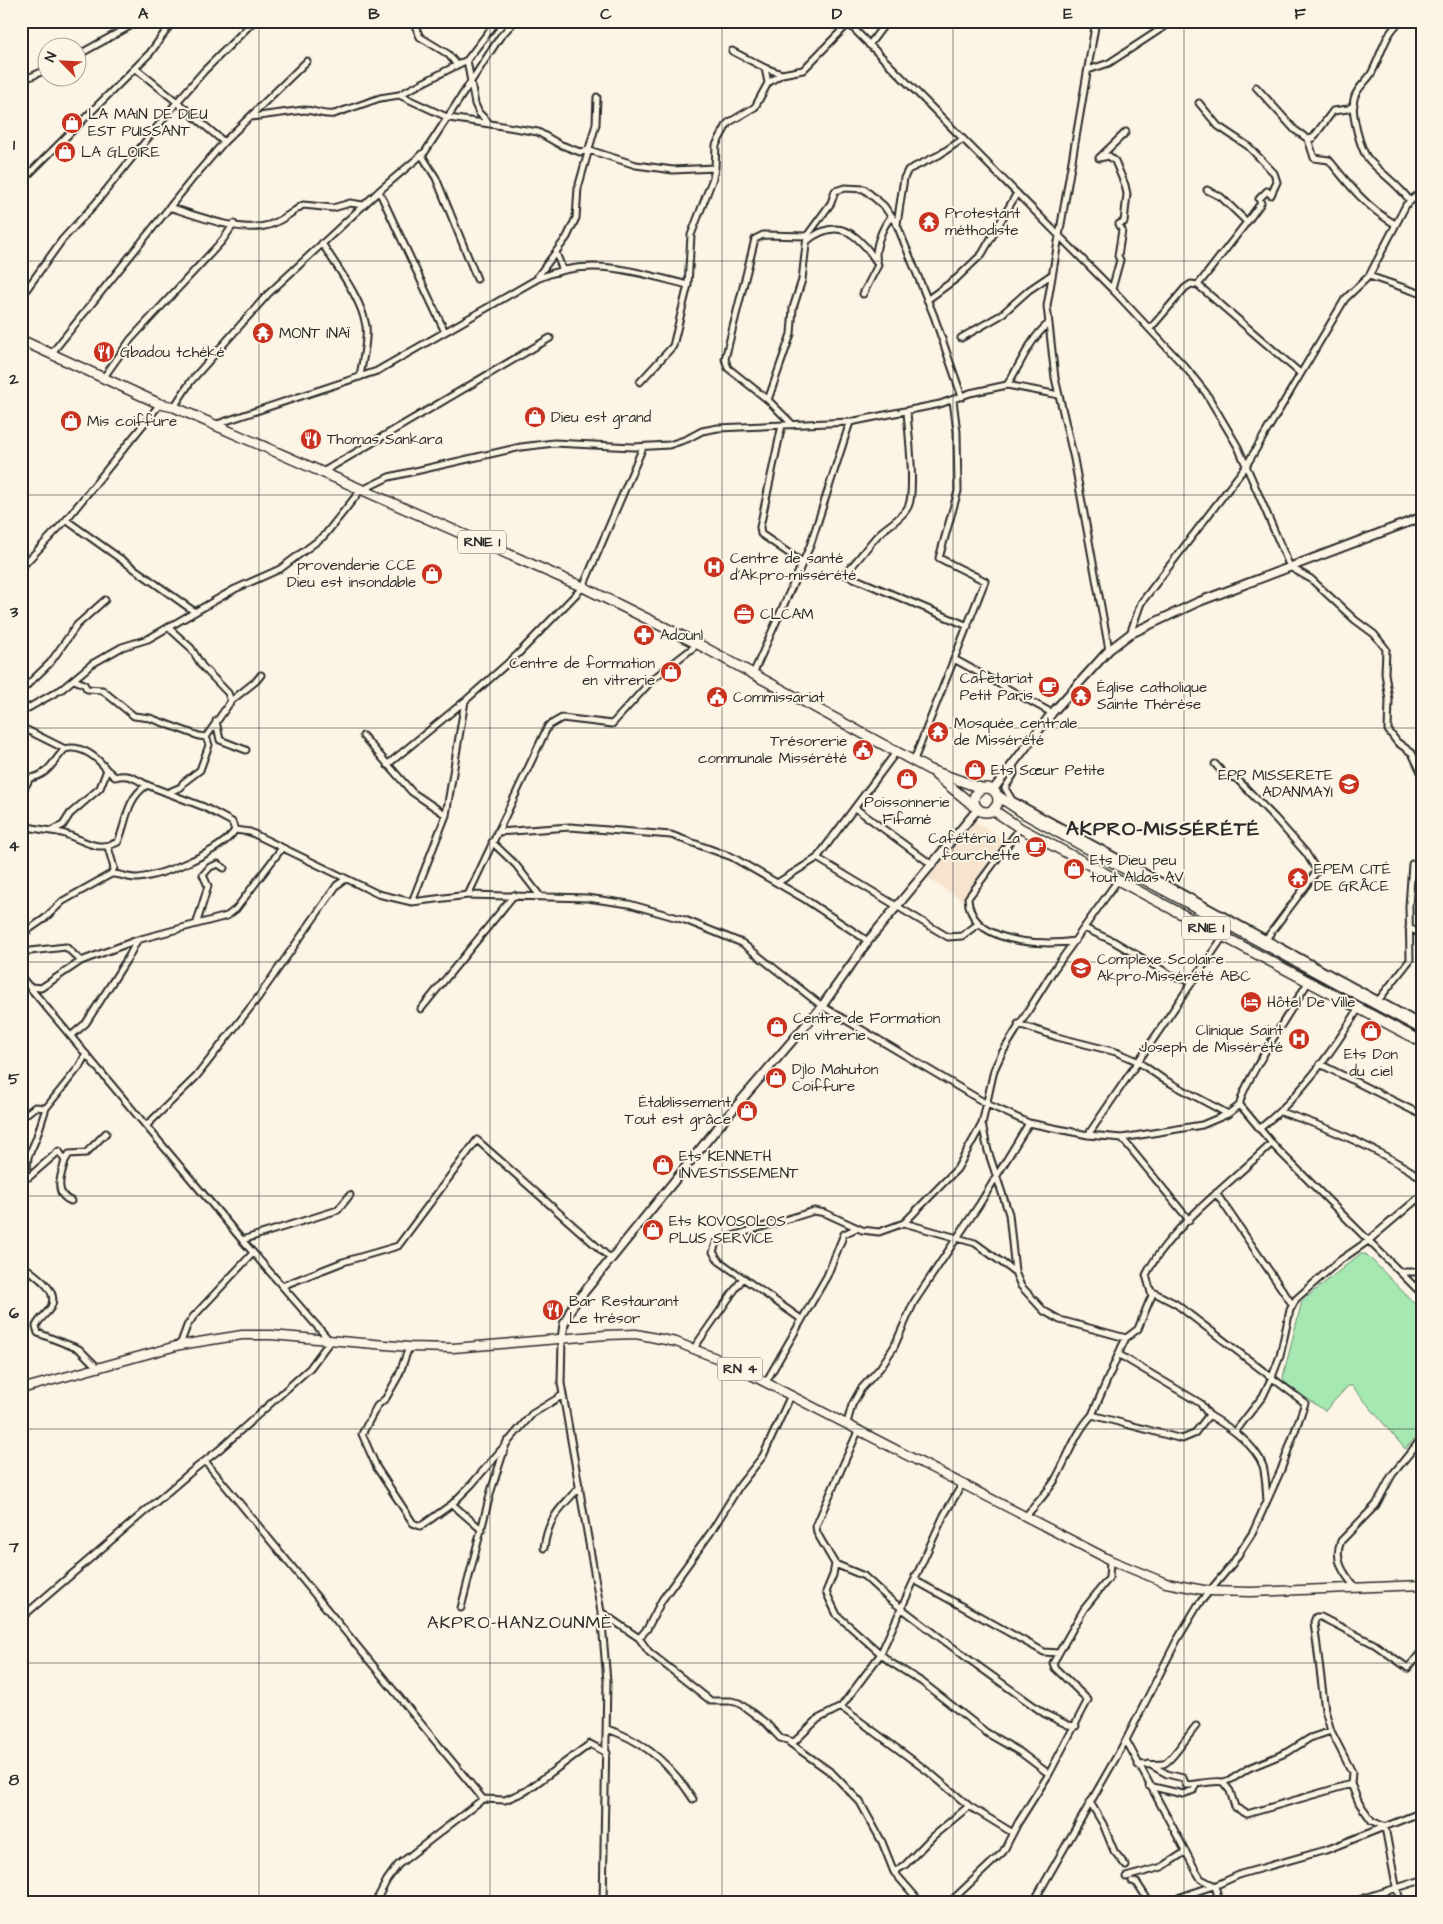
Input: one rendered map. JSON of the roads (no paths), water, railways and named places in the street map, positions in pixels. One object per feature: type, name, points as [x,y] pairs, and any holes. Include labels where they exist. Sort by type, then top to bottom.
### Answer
[{"type":"highway","name":"RNIE 1","points":[[21,340],[160,404],[174,407],[360,491],[583,587],[698,644],[914,760],[930,770],[976,808]]},
{"type":"highway","name":"RNIE 1","points":[[930,770],[995,793],[1025,814],[1279,952],[1377,1002],[1422,1029]]},
{"type":"highway","points":[[981,788],[974,796],[976,808],[982,812],[993,810],[997,806],[995,793]]},
{"type":"highway","name":"RNIE 1","points":[[993,810],[1020,828],[1422,1042]]},
{"type":"highway","points":[[1272,962],[1279,952]]},
{"type":"main road","points":[[995,793],[1013,765],[1052,713],[1108,650],[1130,634],[1198,602],[1422,517]]},
{"type":"main road","points":[[562,1339],[564,1324],[572,1307],[822,1006],[868,941],[976,808]]},
{"type":"main road","name":"RN 4","points":[[21,1390],[96,1367],[180,1345],[242,1336],[270,1335],[409,1347],[453,1348],[606,1334],[636,1334],[660,1338],[694,1348],[859,1429],[1110,1560],[1166,1583],[1210,1590],[1250,1592],[1422,1585]]},
{"type":"street","points":[[88,49],[139,21]]},
{"type":"street","points":[[21,182],[150,53],[173,21]]},
{"type":"street","points":[[21,297],[62,240],[95,204],[204,71],[254,21]]},
{"type":"street","points":[[413,21],[420,37],[448,54],[457,65]]},
{"type":"street","points":[[251,117],[304,110],[312,110],[326,115],[334,114],[380,98],[399,95],[467,60],[497,21]]},
{"type":"street","points":[[174,407],[191,381],[268,294],[378,191],[430,146],[500,37],[515,21]]},
{"type":"street","points":[[869,45],[887,21]]},
{"type":"street","points":[[1096,21],[1047,306],[1059,395],[1074,459],[1108,650]]},
{"type":"street","points":[[1088,70],[1109,63],[1173,21]]},
{"type":"street","points":[[1401,21],[1386,39],[1371,74],[1357,92],[1354,105],[1359,138],[1369,160],[1402,189],[1410,201]]},
{"type":"street","points":[[640,382],[673,346],[688,285],[691,235],[714,178],[716,145],[723,129],[728,123],[755,108],[768,83],[782,74],[803,70],[847,22],[1112,289],[1206,392],[1238,447],[1290,567],[1311,579],[1355,620],[1374,634],[1386,649],[1385,673],[1389,700],[1388,730],[1397,742],[1412,753],[1422,774]]},
{"type":"street","points":[[732,51],[765,68],[782,74]]},
{"type":"street","points":[[467,60],[470,84],[480,113],[490,124]]},
{"type":"street","points":[[51,354],[169,207],[224,142],[307,62]]},
{"type":"street","points":[[135,68],[224,142]]},
{"type":"street","points":[[765,68],[768,83]]},
{"type":"street","points":[[21,81],[38,73]]},
{"type":"street","points":[[1256,86],[1295,130],[1308,139],[1314,158],[1329,160],[1352,190],[1379,215],[1395,224]]},
{"type":"street","points":[[399,95],[449,118],[538,132],[559,144],[580,152],[589,150],[636,164],[673,170],[715,168]]},
{"type":"street","points":[[537,279],[576,218],[578,188],[596,124],[597,97]]},
{"type":"street","points":[[1198,285],[1261,203],[1259,199],[1267,191],[1271,195],[1277,182],[1274,173],[1241,140],[1218,126],[1199,103]]},
{"type":"street","points":[[1308,139],[1313,138],[1333,111],[1348,109],[1354,105]]},
{"type":"street","points":[[1112,289],[1120,260],[1118,256],[1122,230],[1119,224],[1124,222],[1127,194],[1115,161],[1109,156],[1098,158],[1126,132]]},
{"type":"street","points":[[897,225],[904,178],[908,170],[939,155],[963,139]]},
{"type":"street","points":[[580,152],[585,160]]},
{"type":"street","points":[[421,154],[436,178],[477,278]]},
{"type":"street","points":[[768,400],[791,334],[793,308],[802,280],[807,238],[837,190],[864,189],[892,216],[897,225],[962,396]]},
{"type":"street","points":[[1207,190],[1215,192],[1246,222]]},
{"type":"street","points":[[378,191],[445,332]]},
{"type":"street","points":[[1130,634],[1141,603],[1246,466],[1346,298],[1369,276],[1395,224],[1410,201],[1422,191]]},
{"type":"street","points":[[927,300],[957,278],[982,254],[1017,193]]},
{"type":"street","points":[[169,207],[234,224],[258,227],[269,225],[303,205],[309,204],[333,208],[350,203],[363,205]]},
{"type":"street","points":[[876,261],[886,222],[892,216]]},
{"type":"street","points":[[104,377],[131,339],[222,241],[234,224]]},
{"type":"street","points":[[793,425],[768,400],[726,364],[751,249],[755,239],[763,235],[807,238],[826,228],[837,227],[856,238],[876,261],[878,266],[863,294]]},
{"type":"street","points":[[322,243],[362,313],[366,326],[360,377]]},
{"type":"street","points":[[556,252],[562,268]]},
{"type":"street","points":[[214,425],[377,371],[537,279],[562,268],[593,266],[628,270],[688,285]]},
{"type":"street","points":[[961,338],[1001,315],[1029,290],[1051,275]]},
{"type":"street","points":[[1369,276],[1422,294]]},
{"type":"street","points":[[1150,329],[1185,288],[1191,284],[1198,285],[1300,373]]},
{"type":"street","points":[[1008,385],[1022,364],[1032,341],[1048,324]]},
{"type":"street","points":[[321,473],[550,338]]},
{"type":"street","points":[[21,712],[62,689],[92,664],[122,647],[148,639],[195,612],[288,564],[324,536],[360,491],[389,477],[521,447],[554,443],[643,447],[687,440],[702,431],[718,428],[850,422],[953,400],[1008,385],[1059,395]]},
{"type":"street","points":[[914,760],[985,582],[940,558],[958,491],[957,432],[953,400]]},
{"type":"street","points":[[21,568],[66,520],[160,404]]},
{"type":"street","points":[[906,411],[910,476],[908,507],[896,520],[878,534],[857,564],[844,574],[968,626]]},
{"type":"street","points":[[753,674],[803,564],[850,422]]},
{"type":"street","points":[[782,425],[760,528],[761,534],[803,564]]},
{"type":"street","points":[[387,765],[518,654],[583,587],[643,447]]},
{"type":"street","points":[[66,520],[195,612]]},
{"type":"street","points":[[21,691],[50,663],[77,625],[105,600]]},
{"type":"street","points":[[169,628],[191,648],[202,666],[228,692],[231,701]]},
{"type":"street","points":[[468,895],[548,726],[562,718],[612,724],[654,678],[698,644]]},
{"type":"street","points":[[954,659],[1052,713]]},
{"type":"street","points":[[206,736],[231,701],[256,681],[261,674]]},
{"type":"street","points":[[74,680],[84,684],[87,689],[102,690],[134,716],[150,718],[199,736],[206,736]]},
{"type":"street","points":[[412,902],[446,814],[464,701]]},
{"type":"street","points":[[216,721],[220,740],[246,750]]},
{"type":"street","points":[[21,728],[64,749],[78,749],[93,756],[115,778],[123,775],[129,776],[204,807],[232,822],[235,830]]},
{"type":"street","points":[[167,793],[181,787],[183,783],[200,770],[209,745],[206,736]]},
{"type":"street","points":[[363,736],[412,792],[446,814]]},
{"type":"street","points":[[21,794],[30,778],[39,777],[50,770],[54,760],[64,749]]},
{"type":"street","points":[[777,883],[817,858],[897,751]]},
{"type":"street","points":[[1215,764],[1225,775],[1237,779],[1275,818],[1306,853],[1316,871],[1266,939]]},
{"type":"street","points":[[1013,765],[1014,774],[1005,788],[1012,800],[1377,1002],[1422,1024]]},
{"type":"street","points":[[52,831],[63,825],[70,814],[100,788],[107,770]]},
{"type":"street","points":[[21,826],[70,834],[96,847],[108,847],[118,842],[124,830],[129,805],[137,791],[147,785]]},
{"type":"street","points":[[855,808],[931,864]]},
{"type":"street","points":[[497,832],[570,827],[665,834],[732,856],[803,898],[868,941]]},
{"type":"street","points":[[1020,828],[968,898],[972,916],[978,924],[1006,938],[1052,945],[1076,941]]},
{"type":"street","points":[[111,874],[139,878],[156,872],[167,872],[213,850],[235,830],[250,832],[378,894],[412,902],[468,895],[514,895],[587,898],[629,904],[685,920],[742,943],[822,1006],[987,1104],[1029,1122],[1088,1135],[1122,1138],[1202,1125],[1228,1114],[1240,1105]]},
{"type":"street","points":[[492,842],[516,865],[540,896]]},
{"type":"street","points":[[21,934],[44,919],[63,901],[111,874],[114,868],[108,847]]},
{"type":"street","points":[[31,987],[41,988],[81,961],[137,940],[232,913],[282,848]]},
{"type":"street","points":[[817,858],[948,937],[962,936],[978,924]]},
{"type":"street","points":[[197,922],[208,886],[203,875],[205,871],[218,864],[224,868]]},
{"type":"street","points":[[1377,1002],[1410,960],[1409,928],[1412,864]]},
{"type":"street","points":[[146,1126],[196,1077],[257,999],[336,885],[346,878]]},
{"type":"street","points":[[801,1320],[718,1261],[713,1252],[716,1243],[726,1238],[814,1211],[857,1228],[879,1232],[904,1223],[957,1169],[982,1124],[994,1070],[1018,1024],[1053,970],[1076,941],[1118,880]]},
{"type":"street","points":[[421,1009],[514,895]]},
{"type":"street","points":[[1084,928],[1112,941],[1174,977],[1192,982]]},
{"type":"street","points":[[1409,928],[1422,934]]},
{"type":"street","points":[[1088,1135],[1223,937]]},
{"type":"street","points":[[71,1036],[86,1023],[130,956],[137,940]]},
{"type":"street","points":[[21,952],[66,947],[81,961]]},
{"type":"street","points":[[21,977],[253,1253],[330,1341],[310,1368],[205,1461],[21,1618]]},
{"type":"street","points":[[1309,981],[1254,1072],[1240,1098],[1240,1105],[1272,1143],[1420,1292]]},
{"type":"street","points":[[1259,1129],[1281,1112],[1320,1064],[1359,1008]]},
{"type":"street","points":[[1018,1024],[1116,1052],[1137,1061],[1164,1079],[1228,1114]]},
{"type":"street","points":[[65,1161],[59,1152],[29,1177],[22,1177],[46,1108],[79,1067],[86,1054]]},
{"type":"street","points":[[1320,1064],[1422,1115]]},
{"type":"street","points":[[21,1118],[35,1107],[46,1108]]},
{"type":"street","points":[[1281,1112],[1325,1126],[1422,1178]]},
{"type":"street","points":[[847,1423],[852,1405],[861,1389],[880,1368],[894,1347],[914,1302],[958,1238],[1029,1122]]},
{"type":"street","points":[[982,1124],[988,1151],[1009,1214],[1015,1272],[1021,1286],[1044,1312],[1060,1320],[1126,1338]]},
{"type":"street","points":[[70,1201],[62,1197],[60,1191],[65,1161],[69,1154],[86,1153],[106,1133]]},
{"type":"street","points":[[1122,1138],[1189,1220]]},
{"type":"street","points":[[282,1286],[343,1262],[398,1246],[478,1140],[611,1259]]},
{"type":"street","points":[[1026,1516],[1041,1500],[1055,1479],[1084,1425],[1092,1416],[1126,1338],[1138,1329],[1149,1302],[1151,1291],[1146,1277],[1156,1258],[1189,1220],[1216,1193],[1242,1172],[1272,1143]]},
{"type":"street","points":[[1216,1193],[1292,1304]]},
{"type":"street","points":[[242,1240],[338,1210],[350,1195]]},
{"type":"street","points":[[1235,1432],[1263,1396],[1272,1377],[1280,1356],[1292,1304],[1339,1261],[1368,1241],[1422,1195]]},
{"type":"street","points":[[766,1382],[827,1276],[844,1234],[839,1220]]},
{"type":"street","points":[[904,1223],[958,1238],[984,1248],[1015,1272]]},
{"type":"street","points":[[844,1234],[857,1228]]},
{"type":"street","points":[[180,1345],[187,1326],[193,1317],[253,1253]]},
{"type":"street","points":[[21,1264],[44,1283],[51,1293],[52,1303],[36,1326],[38,1333],[79,1349],[96,1367]]},
{"type":"street","points":[[1401,1272],[1422,1274],[1420,1292]]},
{"type":"street","points":[[694,1348],[743,1278]]},
{"type":"street","points":[[1034,1903],[1126,1740],[1177,1640],[1210,1590],[1233,1563],[1253,1532],[1281,1470],[1305,1403],[1207,1330],[1176,1304],[1151,1291]]},
{"type":"street","points":[[562,1339],[563,1395],[600,1612],[607,1681],[603,1903]]},
{"type":"street","points":[[409,1347],[386,1398],[377,1406],[362,1434],[377,1468],[413,1523],[420,1526],[452,1504],[471,1485],[532,1414],[563,1395]]},
{"type":"street","points":[[1118,1354],[1200,1402],[1209,1416],[1235,1432],[1259,1457],[1264,1468],[1267,1502]]},
{"type":"street","points":[[639,1638],[647,1629],[662,1600],[711,1532],[740,1485],[763,1456],[791,1395]]},
{"type":"street","points":[[1092,1416],[1182,1439],[1194,1434],[1209,1416]]},
{"type":"street","points":[[859,1429],[816,1526],[817,1533],[835,1564],[864,1576],[967,1658],[1046,1714],[1068,1725],[1076,1726]]},
{"type":"street","points":[[1355,1587],[1342,1569],[1338,1548],[1341,1541],[1376,1505],[1392,1475],[1422,1438]]},
{"type":"street","points":[[461,1608],[491,1491],[508,1441]]},
{"type":"street","points":[[205,1461],[483,1798]]},
{"type":"street","points":[[790,1743],[797,1740],[818,1719],[841,1707],[880,1655],[911,1585],[917,1579],[944,1515],[963,1484]]},
{"type":"street","points":[[544,1548],[547,1528],[554,1515],[580,1487]]},
{"type":"street","points":[[452,1504],[482,1530]]},
{"type":"street","points":[[1054,1661],[1084,1609],[1109,1578],[1110,1560]]},
{"type":"street","points":[[835,1564],[826,1592],[828,1601],[837,1615],[880,1655],[922,1682],[988,1734],[1020,1752],[1049,1774]]},
{"type":"street","points":[[917,1579],[1048,1654],[1054,1661],[1055,1668],[1088,1700],[1076,1726],[1003,1852],[949,1903]]},
{"type":"street","points":[[600,1612],[639,1638],[649,1652],[711,1701],[739,1703],[766,1723],[780,1738],[832,1773],[860,1802],[882,1842],[894,1872],[921,1903]]},
{"type":"street","points":[[1385,1828],[1372,1821],[1359,1803],[1350,1784],[1352,1772],[1331,1731],[1325,1710],[1322,1673],[1316,1649],[1314,1622],[1316,1617],[1374,1644],[1408,1668],[1422,1651]]},
{"type":"street","points":[[1048,1654],[1058,1653]]},
{"type":"street","points":[[841,1707],[930,1773],[969,1806],[1013,1833]]},
{"type":"street","points":[[1138,1765],[1164,1764],[1173,1757],[1196,1726]]},
{"type":"street","points":[[607,1729],[626,1736],[663,1760],[680,1778],[693,1799]]},
{"type":"street","points":[[1222,1782],[1288,1752],[1310,1738],[1331,1731]]},
{"type":"street","points":[[1126,1740],[1185,1852],[1201,1879],[1215,1886],[1220,1903]]},
{"type":"street","points":[[374,1903],[398,1865],[483,1798],[505,1800],[526,1791],[590,1744],[607,1752]]},
{"type":"street","points":[[1149,1764],[1167,1774],[1184,1778],[1186,1785],[1197,1785],[1215,1780],[1222,1782],[1230,1791],[1235,1807],[1247,1814],[1350,1784]]},
{"type":"street","points":[[1149,1786],[1183,1794],[1194,1790],[1197,1785]]},
{"type":"street","points":[[1090,1802],[1103,1824],[1114,1851],[1126,1866]]},
{"type":"street","points":[[894,1872],[905,1865],[933,1836],[969,1806]]},
{"type":"street","points":[[1163,1903],[1215,1886],[1241,1874],[1326,1850],[1422,1812]]},
{"type":"street","points":[[1385,1828],[1401,1903]]},
{"type":"street","points":[[1126,1877],[1162,1867],[1185,1852]]},
{"type":"street","points":[[1198,1891],[1201,1879]]},
{"type":"street","points":[[1349,1903],[1396,1886],[1422,1880]]},
{"type":"street","points":[[1132,1881],[1137,1883],[1150,1903]]},
{"type":"place","name":"LA MAIN DE DIEU EST PUISSANT","points":[[72,123]]},
{"type":"place","name":"LA GLOIRE","points":[[65,152]]},
{"type":"place","name":"Protestant méthodiste","points":[[929,222]]},
{"type":"place","name":"MONT INAÏ","points":[[263,333]]},
{"type":"place","name":"Gbadou tchéké","points":[[104,352]]},
{"type":"place","name":"Dieu est grand","points":[[535,417]]},
{"type":"place","name":"Mis coiffure","points":[[71,421]]},
{"type":"place","name":"Thomas Sankara","points":[[311,439]]},
{"type":"place","name":"Centre de santé d'Akpro-missérété","points":[[714,567]]},
{"type":"place","name":"provenderie CCE Dieu est insondable","points":[[432,574]]},
{"type":"place","name":"CLCAM","points":[[744,614]]},
{"type":"place","name":"Adounl","points":[[644,635]]},
{"type":"place","name":"Centre de formation en vitrerie","points":[[671,672]]},
{"type":"place","name":"Cafetariat Petit Paris","points":[[1049,687]]},
{"type":"place","name":"Église catholique Sainte Thérèse","points":[[1081,696]]},
{"type":"place","name":"Commissariat","points":[[717,697]]},
{"type":"place","name":"Mosquée centrale de Missérété","points":[[938,732]]},
{"type":"place","name":"Trésorerie communale Missérété","points":[[863,750]]},
{"type":"place","name":"Ets Sœur Petite","points":[[975,770]]},
{"type":"place","name":"Poissonnerie Fifamè","points":[[907,779]]},
{"type":"place","name":"EPP MISSERETE ADANMAYI","points":[[1349,784]]},
{"type":"place","name":"Cafétéria La fourchette","points":[[1036,847]]},
{"type":"place","name":"Ets Dieu peu tout Aldas AV","points":[[1074,869]]},
{"type":"place","name":"EPEM CITÉ DE GRÂCE","points":[[1298,878]]},
{"type":"place","name":"Complexe Scolaire Akpro-Missérété ABC","points":[[1081,968]]},
{"type":"place","name":"Hôtel De Ville","points":[[1251,1002]]},
{"type":"place","name":"Centre de Formation en vitrerie","points":[[777,1027]]},
{"type":"place","name":"Ets Don du ciel","points":[[1371,1031]]},
{"type":"place","name":"Clinique Saint Joseph de Missérété","points":[[1299,1039]]},
{"type":"place","name":"Djlo Mahuton Coiffure","points":[[776,1078]]},
{"type":"place","name":"Établissement Tout est grâce","points":[[747,1111]]},
{"type":"place","name":"Ets KENNETH INVESTISSEMENT","points":[[663,1165]]},
{"type":"place","name":"Ets KOVOSOLOS PLUS SERVICE","points":[[653,1230]]},
{"type":"place","name":"Bar Restaurant Le trésor","points":[[553,1310]]},
{"type":"district","name":"AKPRO-MISSÉRÉTÉ","points":[[1163,829]]},
{"type":"district","name":"AKPRO-HANZOUNMÈ","points":[[520,1622]]}]
